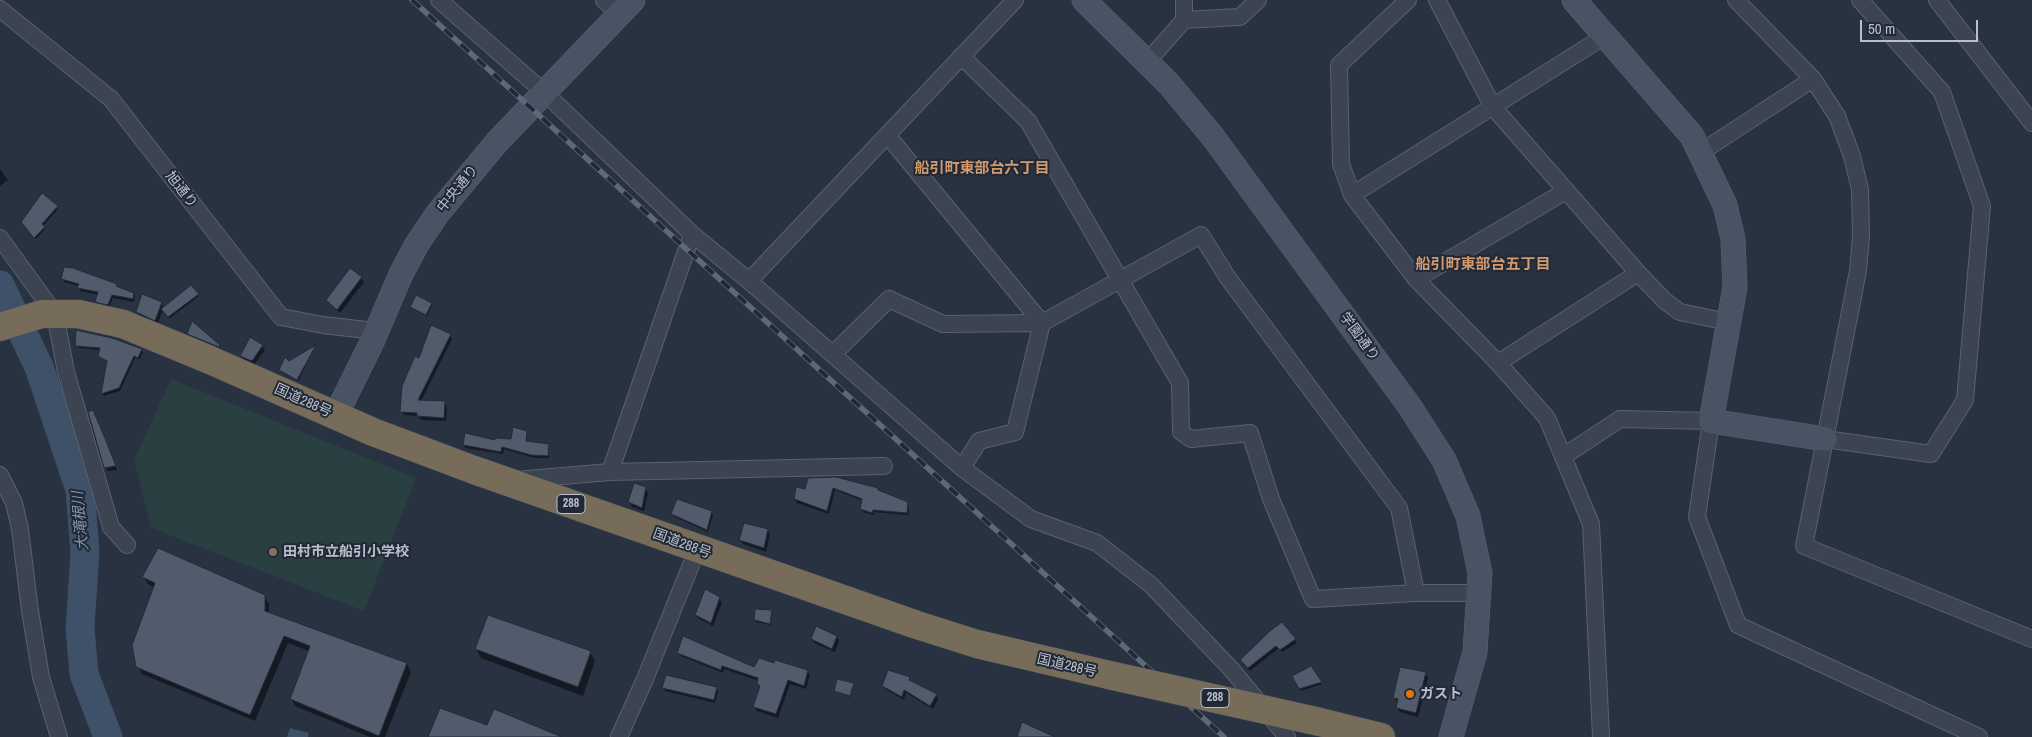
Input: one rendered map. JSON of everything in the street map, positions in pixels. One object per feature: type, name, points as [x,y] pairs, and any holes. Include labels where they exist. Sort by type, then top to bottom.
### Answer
[{"type":"highway","name":"国道288号","points":[[0,327],[49,314],[78,314],[123,324],[382,436],[697,550],[969,642],[1040,660],[1381,737]]},
{"type":"street","points":[[439,0],[545,93],[692,234],[749,281],[962,468],[1031,519],[1097,543],[1151,585],[1232,670],[1287,737]]},
{"type":"street","points":[[749,281],[1015,0]]},
{"type":"street","name":"学園通り","points":[[1084,0],[1169,84],[1213,137],[1410,407],[1444,460],[1468,516],[1480,573],[1475,652],[1450,737]]},
{"type":"street","points":[[1148,62],[1184,20],[1184,0]]},
{"type":"street","points":[[1184,20],[1240,17],[1258,0]]},
{"type":"street","points":[[1408,0],[1339,65],[1341,164],[1352,195],[1416,279],[1498,363],[1547,418],[1591,524],[1601,737]]},
{"type":"street","points":[[1437,0],[1493,107],[1638,273],[1665,301],[1680,312],[1728,322]]},
{"type":"street","points":[[1574,0],[1692,136],[1725,205],[1733,239],[1735,287],[1711,421],[1697,517],[1738,625],[1979,737]]},
{"type":"street","points":[[1736,0],[1813,79],[1838,116],[1852,156],[1860,189],[1861,227],[1858,271],[1804,546],[2032,639]]},
{"type":"street","points":[[1564,456],[1620,419],[1711,421],[1931,454],[1965,400],[1982,206],[1942,92],[1860,0]]},
{"type":"street","points":[[1937,0],[2032,123]]},
{"type":"street","name":"中央通り","points":[[336,416],[352,385],[400,274],[417,244],[433,221],[497,142],[545,93],[619,5]]},
{"type":"street","name":"旭通り","points":[[0,9],[111,99],[281,317],[323,325],[375,331]]},
{"type":"street","points":[[1352,195],[1605,36]]},
{"type":"street","points":[[961,56],[1028,121],[1180,383],[1182,432],[1191,439],[1250,433],[1271,499],[1313,599],[1416,593],[1480,593]]},
{"type":"street","points":[[1701,152],[1813,79]]},
{"type":"street","points":[[888,136],[1042,323]]},
{"type":"street","points":[[1416,279],[1566,191]]},
{"type":"street","points":[[610,472],[692,234]]},
{"type":"street","points":[[833,354],[889,298],[943,324],[1042,323],[1121,281],[1201,235],[1233,286],[1399,508],[1416,593]]},
{"type":"street","points":[[0,238],[23,268],[49,314],[111,528],[127,545]]},
{"type":"street","points":[[1498,363],[1638,273]]},
{"type":"street","points":[[962,468],[979,441],[1015,432],[1042,323]]},
{"type":"street","points":[[505,481],[610,472],[884,466]]},
{"type":"street","points":[[0,475],[14,503],[20,529],[30,611],[41,677],[59,737]]},
{"type":"street","points":[[619,737],[646,679],[697,550]]},
{"type":"green space","points":[[171,379],[416,478],[364,611],[151,528],[134,460]]},
{"type":"water","points":[[290,728],[309,733],[308,737],[287,737]]},
{"type":"building","points":[[42,193],[58,206],[42,224],[45,227],[34,238],[21,222]]},
{"type":"building","points":[[64,267],[73,268],[117,284],[116,286],[134,293],[133,299],[112,295],[108,305],[98,303],[95,301],[98,292],[77,288],[79,284],[61,279]]},
{"type":"building","points":[[350,268],[362,277],[337,310],[326,300]]},
{"type":"building","points":[[191,285],[199,294],[168,317],[161,309]]},
{"type":"building","points":[[142,294],[162,302],[155,321],[136,312]]},
{"type":"building","points":[[416,295],[432,303],[426,315],[410,307]]},
{"type":"building","points":[[192,321],[220,345],[219,347],[187,334]]},
{"type":"building","points":[[431,325],[451,334],[418,400],[445,401],[444,418],[417,416],[417,413],[400,412],[402,386],[415,356],[419,358]]},
{"type":"building","points":[[76,330],[112,338],[142,349],[138,358],[134,356],[119,388],[101,394],[107,361],[98,356],[100,348],[75,346]]},
{"type":"building","points":[[250,337],[263,345],[252,361],[240,356]]},
{"type":"building","points":[[316,345],[297,380],[279,370],[285,357],[289,361]]},
{"type":"building","points":[[93,410],[116,466],[104,468],[88,412]]},
{"type":"building","points":[[513,427],[527,431],[526,441],[549,444],[548,456],[531,455],[502,447],[501,452],[463,445],[465,433],[495,440],[495,438],[511,439]]},
{"type":"building","points":[[836,477],[878,488],[878,490],[908,502],[907,513],[873,510],[872,513],[860,509],[862,499],[833,488],[827,511],[794,499],[796,487],[805,489],[808,478]]},
{"type":"building","points":[[634,483],[646,487],[642,508],[628,502]]},
{"type":"building","points":[[677,499],[712,511],[707,530],[671,514]]},
{"type":"building","points":[[744,523],[768,529],[764,548],[739,540]]},
{"type":"building","points":[[158,548],[265,595],[265,611],[407,663],[379,736],[290,699],[310,646],[284,636],[250,715],[136,667],[132,645],[155,583],[142,577]]},
{"type":"building","points":[[705,589],[720,597],[711,623],[695,615]]},
{"type":"building","points":[[755,609],[772,610],[770,624],[754,620]]},
{"type":"building","points":[[488,615],[591,651],[578,687],[475,649]]},
{"type":"building","points":[[1282,622],[1296,639],[1280,650],[1276,646],[1248,668],[1240,660]]},
{"type":"building","points":[[816,626],[837,636],[832,649],[811,639]]},
{"type":"building","points":[[683,636],[754,667],[759,658],[774,663],[775,660],[808,670],[804,686],[788,680],[776,714],[753,707],[760,686],[757,684],[758,678],[722,666],[721,670],[677,653]]},
{"type":"building","points":[[1311,666],[1322,682],[1299,689],[1292,676]]},
{"type":"building","points":[[1400,667],[1426,672],[1416,713],[1396,708],[1398,699],[1393,698]]},
{"type":"building","points":[[888,670],[910,677],[909,680],[937,694],[930,706],[904,690],[902,697],[882,686]]},
{"type":"building","points":[[666,675],[717,687],[714,700],[662,688]]},
{"type":"building","points":[[837,679],[854,683],[850,696],[834,691]]},
{"type":"building","points":[[440,708],[487,725],[494,709],[562,737],[428,737]]},
{"type":"building","points":[[1022,722],[1055,737],[1017,737]]},
{"type":"waterway","name":"大滝根川","points":[[0,285],[39,367],[80,490],[85,552],[80,628],[84,674],[108,737]]},
{"type":"railway","points":[[412,0],[1224,737]]},
{"type":"place","name":"田村市立船引小学校","points":[[273,552]]},
{"type":"place","name":"ガスト","points":[[1410,694]]},
{"type":"district","name":"船引町東部台六丁目","points":[[982,169]]},
{"type":"district","name":"船引町東部台五丁目","points":[[1483,265]]}]
